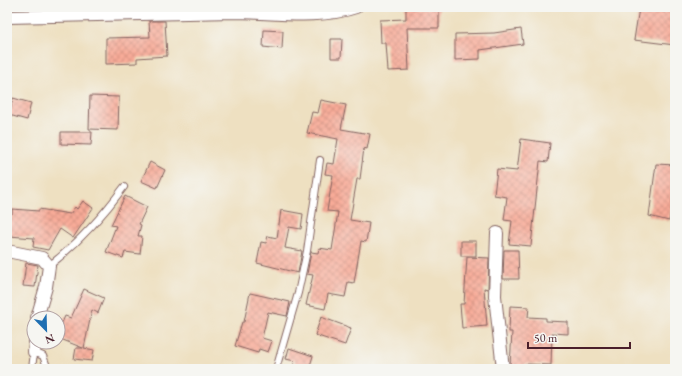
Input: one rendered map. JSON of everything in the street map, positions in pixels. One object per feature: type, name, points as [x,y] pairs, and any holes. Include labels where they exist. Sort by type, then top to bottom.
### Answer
[{"type":"street","points":[[7,17],[233,12],[304,14],[351,8]]},
{"type":"street","points":[[497,233],[494,296],[503,369]]},
{"type":"street","points":[[7,250],[42,258],[49,266],[46,287],[39,310]]},
{"type":"lane","points":[[276,369],[298,293],[307,251],[320,160]]},
{"type":"lane","points":[[49,266],[69,250],[108,210],[124,187]]},
{"type":"lane","points":[[32,369],[35,350]]},
{"type":"lane","points":[[38,350],[43,356],[48,369]]},
{"type":"building","points":[[666,7],[675,7],[675,45],[634,40],[639,8],[665,12]]},
{"type":"building","points":[[406,8],[439,8],[439,28],[407,28],[409,70],[388,71],[386,43],[381,43],[380,20],[406,19]]},
{"type":"building","points":[[149,21],[165,21],[167,56],[137,58],[137,63],[106,64],[106,38],[150,37]]},
{"type":"building","points":[[521,29],[523,44],[480,50],[480,59],[455,60],[455,34],[494,33]]},
{"type":"building","points":[[264,30],[283,31],[282,49],[263,47]]},
{"type":"building","points":[[331,39],[342,39],[341,58],[331,58]]},
{"type":"building","points":[[90,96],[119,97],[118,130],[89,129]]},
{"type":"building","points":[[13,98],[31,103],[27,120],[9,115]]},
{"type":"building","points":[[321,100],[346,105],[341,129],[370,134],[367,149],[364,148],[360,179],[357,179],[350,220],[369,223],[366,242],[361,241],[354,283],[348,282],[345,297],[328,294],[325,309],[306,305],[313,275],[307,274],[311,252],[318,253],[319,248],[332,250],[338,212],[327,211],[333,175],[325,174],[327,163],[334,164],[338,139],[307,133],[312,112],[318,113]]},
{"type":"building","points":[[61,132],[92,132],[91,145],[61,144]]},
{"type":"building","points":[[521,139],[550,143],[548,162],[540,161],[531,246],[509,244],[512,221],[504,220],[507,197],[494,195],[497,169],[517,171]]},
{"type":"building","points":[[150,162],[165,170],[157,188],[141,181]]},
{"type":"building","points":[[656,164],[675,165],[669,221],[649,216]]},
{"type":"building","points":[[125,196],[147,207],[139,224],[141,225],[138,236],[142,236],[140,254],[125,252],[123,258],[106,252],[116,226],[111,225]]},
{"type":"building","points":[[83,201],[93,208],[73,238],[60,229],[48,250],[33,247],[34,238],[9,236],[10,231],[7,230],[7,214],[12,214],[12,209],[39,211],[39,209],[70,214],[75,207],[77,209]]},
{"type":"building","points":[[281,210],[303,214],[301,229],[289,227],[285,248],[302,251],[298,273],[257,263],[261,242],[266,243],[268,236],[277,238]]},
{"type":"building","points":[[461,241],[476,241],[476,256],[461,256]]},
{"type":"building","points":[[504,250],[518,250],[519,279],[503,279]]},
{"type":"building","points":[[467,257],[489,258],[488,289],[484,288],[487,326],[462,328],[460,304],[464,304]]},
{"type":"building","points":[[26,263],[38,265],[35,287],[23,286]]},
{"type":"building","points":[[84,289],[104,298],[98,313],[92,310],[84,348],[94,350],[92,361],[74,359],[76,348],[83,348],[66,341],[66,316],[71,318]]},
{"type":"building","points":[[250,293],[290,302],[287,316],[268,312],[262,338],[272,341],[268,352],[259,349],[258,353],[235,346],[242,322],[244,322]]},
{"type":"building","points":[[510,306],[529,307],[528,317],[546,318],[546,321],[568,322],[568,334],[552,333],[551,365],[525,364],[525,367],[510,366],[512,332],[509,332]]},
{"type":"building","points":[[321,317],[351,328],[345,345],[315,335]]},
{"type":"building","points":[[289,348],[313,356],[309,369],[292,369],[295,361],[286,359]]}]
